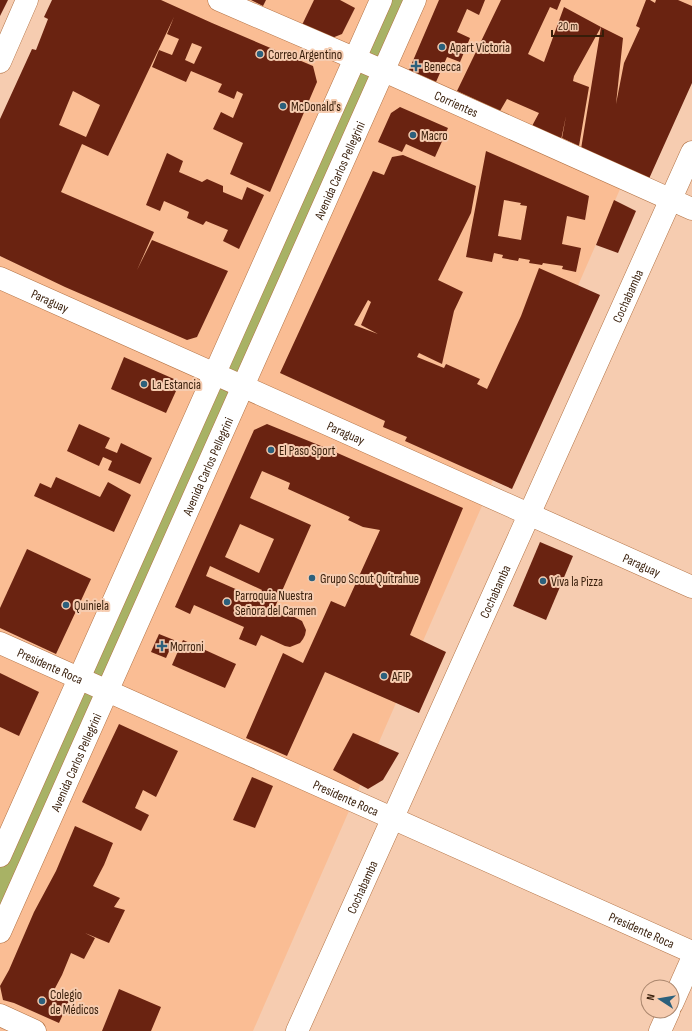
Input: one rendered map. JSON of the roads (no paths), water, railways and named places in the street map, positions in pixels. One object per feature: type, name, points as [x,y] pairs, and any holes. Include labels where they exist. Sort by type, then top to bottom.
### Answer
[{"type":"street","points":[[0,62],[27,0]]},
{"type":"street","name":"Corrientes","points":[[219,0],[384,71],[692,209]]},
{"type":"street","points":[[0,856],[381,0]]},
{"type":"street","name":"Avenida Carlos Pellegrini","points":[[0,932],[415,0]]},
{"type":"street","name":"Cochabamba","points":[[297,1031],[692,152]]},
{"type":"street","name":"Paraguay","points":[[0,278],[692,587]]},
{"type":"street","name":"Presidente Roca","points":[[0,644],[692,952]]},
{"type":"street","points":[[680,986],[692,959]]},
{"type":"street","points":[[0,1015],[35,1031]]},
{"type":"street","points":[[660,1031],[665,1019]]},
{"type":"place","name":"Apart Victoria","points":[[442,47]]},
{"type":"place","name":"Correo Argentino","points":[[260,54]]},
{"type":"place","name":"Benecca","points":[[416,66]]},
{"type":"place","name":"McDonald's","points":[[283,106]]},
{"type":"place","name":"Macro","points":[[413,135]]},
{"type":"place","name":"La Estancia","points":[[144,384]]},
{"type":"place","name":"El Paso Sport","points":[[271,450]]},
{"type":"place","name":"Grupo Scout Quitrahue","points":[[312,578]]},
{"type":"place","name":"Viva la Pizza","points":[[543,581]]},
{"type":"place","name":"Parroquia Nuestra Señora del Carmen","points":[[227,602]]},
{"type":"place","name":"Quiniela","points":[[66,605]]},
{"type":"place","name":"Morroni","points":[[162,646]]},
{"type":"place","name":"AFIP","points":[[384,676]]},
{"type":"place","name":"Colegio de Médicos","points":[[42,1001]]}]
